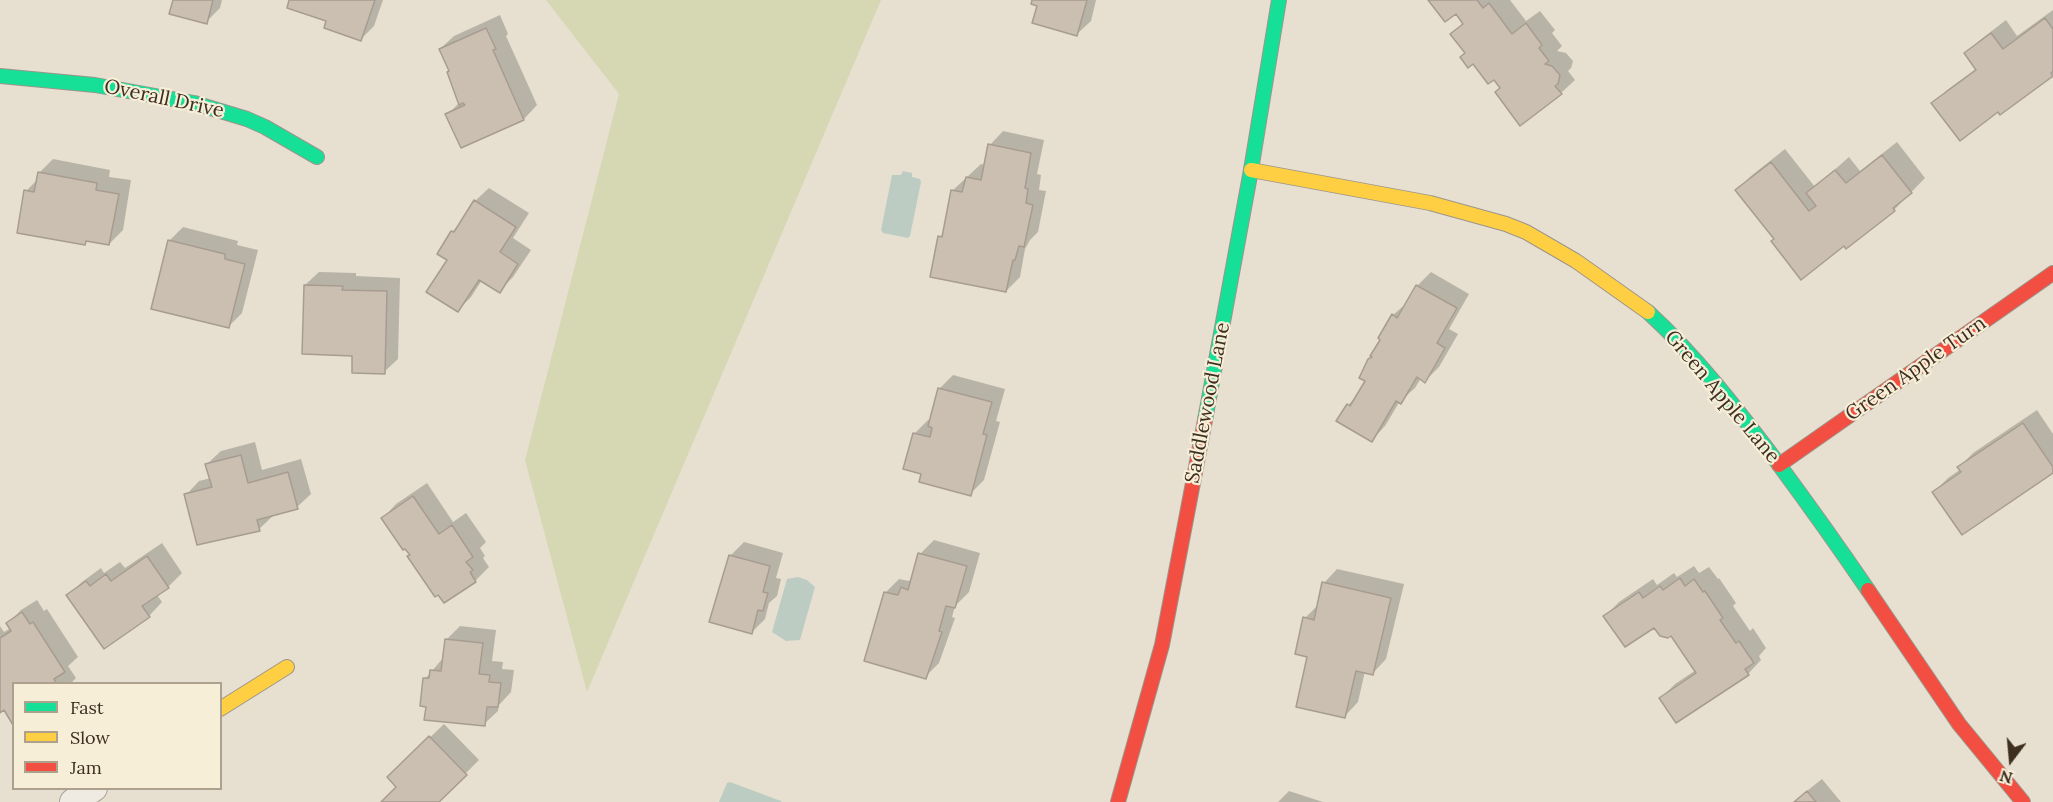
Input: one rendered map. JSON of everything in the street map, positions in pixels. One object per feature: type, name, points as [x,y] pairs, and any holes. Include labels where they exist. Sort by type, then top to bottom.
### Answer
[{"type":"street","name":"Saddlewood Lane","points":[[1118,802],[1162,645],[1251,170],[1279,0]]},
{"type":"street","name":"Overall Drive","points":[[0,76],[95,85],[194,103],[247,119],[318,157]]},
{"type":"street","name":"Green Apple Lane","points":[[1251,170],[1430,203],[1487,218],[1526,232],[1576,261],[1644,309],[1676,338],[1742,415],[1830,534],[1959,724],[2023,802]]},
{"type":"street","name":"Green Apple Turn","points":[[1779,465],[2053,273]]},
{"type":"street","points":[[222,708],[287,667]]},
{"type":"street","points":[[73,802],[92,790]]},
{"type":"green space","points":[[546,0],[881,0],[587,692],[525,460],[619,94]]},
{"type":"shaded area","points":[[903,171],[912,173],[912,177],[920,179],[921,182],[908,238],[883,233],[881,230],[892,175],[901,175]]},
{"type":"shaded area","points":[[798,577],[807,580],[815,587],[800,640],[786,641],[772,632],[787,579]]},
{"type":"shaded area","points":[[730,782],[782,802],[719,802],[727,783]]},
{"type":"building","points":[[173,0],[213,0],[207,24],[169,14]]},
{"type":"building","points":[[289,0],[375,0],[361,41],[324,28],[326,21],[287,8]]},
{"type":"building","points":[[1032,0],[1087,0],[1077,36],[1032,23],[1037,6],[1031,4]]},
{"type":"building","points":[[1428,0],[1477,0],[1483,8],[1489,3],[1512,34],[1526,23],[1542,45],[1539,48],[1549,61],[1545,64],[1552,66],[1560,75],[1558,84],[1555,86],[1562,94],[1520,126],[1495,92],[1500,88],[1494,80],[1488,84],[1473,64],[1468,68],[1460,57],[1465,53],[1450,34],[1463,24],[1456,14],[1445,22]]},
{"type":"building","points":[[2045,18],[2053,29],[2053,71],[2051,73],[2053,76],[2000,115],[1998,112],[1960,141],[1931,103],[1976,70],[1964,53],[1991,33],[2003,49]]},
{"type":"building","points":[[486,28],[496,49],[493,50],[524,120],[461,148],[445,114],[465,105],[463,103],[459,105],[447,72],[449,71],[439,49]]},
{"type":"building","points":[[988,144],[1031,153],[1025,188],[1028,189],[1026,203],[1033,205],[1024,247],[1019,246],[1015,260],[1013,260],[1006,292],[930,277],[938,236],[942,237],[951,190],[962,192],[966,177],[981,180]]},
{"type":"building","points":[[1882,155],[1912,193],[1893,208],[1895,211],[1846,249],[1844,246],[1801,280],[1771,241],[1774,239],[1735,190],[1771,162],[1809,211],[1816,206],[1806,193],[1835,170],[1846,183]]},
{"type":"building","points":[[38,172],[97,183],[96,190],[119,194],[109,245],[86,241],[85,245],[17,233],[24,190],[34,192]]},
{"type":"building","points":[[474,200],[516,227],[500,252],[518,264],[500,293],[479,280],[458,312],[426,292],[447,260],[437,254]]},
{"type":"building","points":[[168,240],[225,254],[225,259],[245,264],[229,328],[151,309]]},
{"type":"building","points":[[304,285],[343,286],[342,290],[387,291],[385,374],[352,373],[352,356],[302,354]]},
{"type":"building","points":[[1416,285],[1457,308],[1437,343],[1445,348],[1425,383],[1417,377],[1401,404],[1396,401],[1372,442],[1336,421],[1347,404],[1350,406],[1365,381],[1359,378],[1368,359],[1372,357],[1370,356],[1380,340],[1378,338],[1392,314],[1397,318]]},
{"type":"building","points":[[938,388],[992,402],[983,434],[987,435],[971,496],[919,482],[921,474],[903,469],[913,433],[930,437],[932,428],[928,426]]},
{"type":"building","points":[[2023,423],[2053,467],[2053,473],[1962,535],[1932,492],[1961,472],[1957,467]]},
{"type":"building","points":[[241,455],[248,483],[288,472],[298,509],[257,520],[260,531],[197,545],[184,494],[212,487],[205,464]]},
{"type":"building","points":[[413,496],[439,534],[452,525],[473,557],[466,562],[473,570],[470,572],[476,582],[444,603],[438,595],[435,597],[407,556],[410,555],[405,549],[403,550],[381,518]]},
{"type":"building","points":[[918,553],[967,566],[955,608],[946,606],[939,631],[942,632],[926,679],[864,661],[884,592],[898,595],[901,587],[908,590]]},
{"type":"building","points":[[729,555],[770,566],[763,592],[768,593],[763,611],[758,610],[752,634],[709,622]]},
{"type":"building","points":[[147,556],[169,588],[142,606],[150,617],[104,649],[66,595],[86,581],[90,586],[106,574],[111,581]]},
{"type":"building","points":[[1680,578],[1685,586],[1694,579],[1703,592],[1705,591],[1723,618],[1720,620],[1736,643],[1739,641],[1754,663],[1745,669],[1749,675],[1676,723],[1659,698],[1696,673],[1671,636],[1668,638],[1660,636],[1654,628],[1625,647],[1603,616],[1639,592],[1643,598],[1660,586],[1663,590]]},
{"type":"building","points":[[1322,582],[1391,598],[1373,675],[1356,671],[1345,718],[1296,707],[1307,657],[1295,654],[1303,617],[1314,620]]},
{"type":"building","points":[[22,612],[30,624],[33,622],[65,672],[54,679],[56,682],[12,682],[12,723],[4,710],[0,713],[0,638],[11,631],[6,623]]},
{"type":"building","points":[[445,639],[483,643],[479,674],[490,675],[489,682],[501,683],[498,707],[487,707],[485,726],[424,720],[426,707],[420,706],[423,678],[429,678],[430,670],[441,671]]},
{"type":"building","points":[[429,736],[467,775],[439,802],[381,802],[396,787],[387,777]]},
{"type":"building","points":[[1807,791],[1816,802],[1794,802]]},
{"type":"traffic: fast","points":[[1205,420],[1251,170],[1279,0]]},
{"type":"traffic: fast","points":[[0,76],[95,85],[194,103],[247,119],[317,157]]},
{"type":"traffic: fast","points":[[1648,312],[1700,365],[1732,403],[1789,478],[1868,590]]},
{"type":"traffic: slow","points":[[1251,170],[1430,203],[1506,224],[1526,232],[1576,261],[1648,312]]},
{"type":"traffic: slow","points":[[222,708],[287,667]]},
{"type":"traffic: jam","points":[[1779,465],[2053,273]]},
{"type":"traffic: jam","points":[[1118,802],[1162,645],[1205,420]]},
{"type":"traffic: jam","points":[[1868,590],[1959,724],[2023,802]]}]
